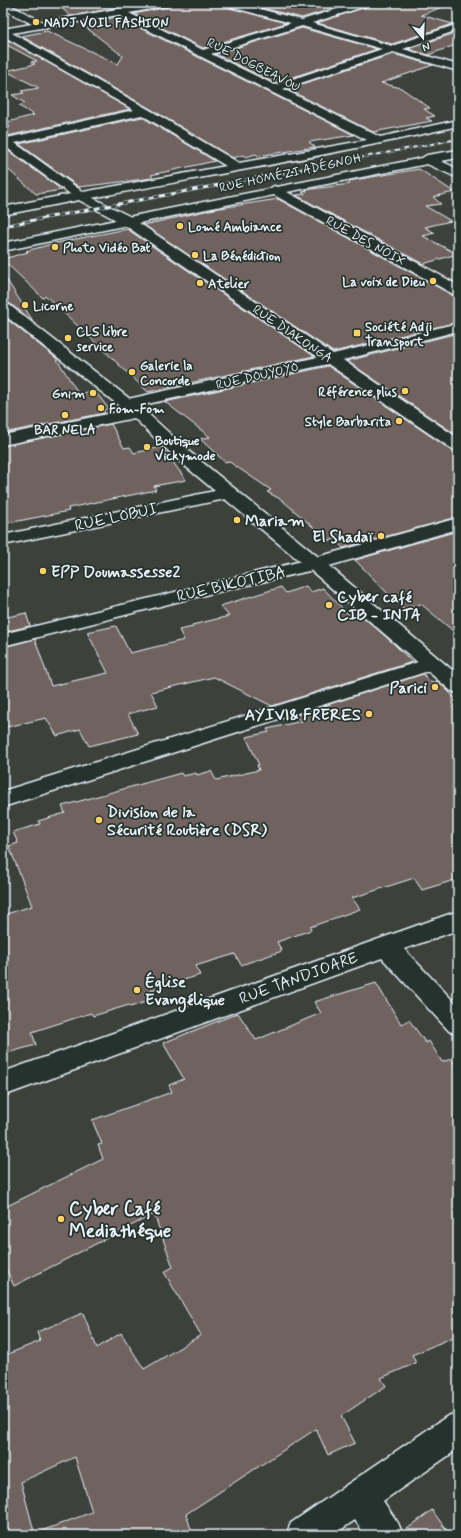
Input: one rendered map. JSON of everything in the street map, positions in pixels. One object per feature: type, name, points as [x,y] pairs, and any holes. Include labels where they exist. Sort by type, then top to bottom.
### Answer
[{"type":"street","points":[[3,32],[168,3]]},
{"type":"street","points":[[226,3],[303,23],[458,68]]},
{"type":"street","points":[[203,54],[366,3]]},
{"type":"street","points":[[3,5],[42,25]]},
{"type":"street","name":"RUE DOGBEAVOU","points":[[118,11],[379,141]]},
{"type":"street","points":[[273,89],[394,50],[458,27]]},
{"type":"street","points":[[3,32],[144,111],[238,168]]},
{"type":"street","points":[[4,141],[144,111]]},
{"type":"street","points":[[3,211],[379,141],[458,123]]},
{"type":"street","name":"RUE DIAKONGA","points":[[4,141],[82,196],[128,221],[458,445]]},
{"type":"street","name":"RUE HOMÉZI ADÉGNOH","points":[[3,247],[274,190],[458,154]]},
{"type":"street","points":[[427,159],[458,174]]},
{"type":"street","name":"RUE DES NOIX","points":[[274,190],[458,290]]},
{"type":"street","points":[[3,307],[132,409],[185,457],[315,564],[458,686]]},
{"type":"street","name":"RUE DOUYOYO","points":[[3,440],[458,328]]},
{"type":"street","name":"RUE LOBUI","points":[[3,540],[229,493]]},
{"type":"street","name":"RUE BIKOTIBA","points":[[3,640],[315,564],[458,522]]},
{"type":"street","points":[[3,799],[431,664]]},
{"type":"street","name":"RUE TANDJOARE","points":[[3,1084],[458,920]]},
{"type":"street","points":[[386,946],[458,1023]]},
{"type":"street","points":[[303,1535],[458,1429]]},
{"type":"street","points":[[359,1497],[386,1535]]},
{"type":"building","points":[[55,3],[142,3],[71,16]]},
{"type":"building","points":[[173,3],[220,3],[223,6],[286,23],[203,48],[134,14],[167,7]]},
{"type":"building","points":[[243,3],[351,3],[302,18]]},
{"type":"building","points":[[372,3],[447,3],[448,5],[421,15],[453,24],[392,44],[317,23],[369,6]]},
{"type":"building","points":[[118,17],[354,135],[309,142],[315,147],[258,156],[256,154],[246,157],[243,155],[233,158],[149,108],[21,36],[47,31],[118,64],[123,56],[80,23]]},
{"type":"building","points":[[302,28],[377,49],[275,83],[215,54]]},
{"type":"building","points":[[458,32],[458,44],[428,55],[408,49]]},
{"type":"building","points":[[6,39],[130,109],[3,136],[3,128],[10,127],[4,123],[34,115],[19,106],[25,103],[12,95],[24,93],[21,91],[39,88],[6,71],[35,64],[31,62],[37,61],[3,43],[3,40]]},
{"type":"building","points":[[393,54],[433,65],[381,83],[401,88],[430,108],[424,109],[435,116],[426,118],[432,121],[373,132],[287,89]]},
{"type":"building","points":[[142,117],[215,161],[151,175],[153,178],[79,187],[19,144]]},
{"type":"building","points":[[3,147],[62,190],[36,194],[3,165]]},
{"type":"building","points":[[419,169],[454,192],[433,197],[441,204],[425,206],[451,221],[425,227],[435,233],[423,236],[457,254],[423,264],[296,195],[305,194],[302,192],[307,191],[305,190],[350,184],[348,181]]},
{"type":"building","points":[[278,199],[452,295],[458,296],[458,322],[333,352],[144,225],[214,209]]},
{"type":"building","points":[[127,229],[314,356],[148,392],[46,296],[43,298],[3,260],[28,252],[26,251],[56,243]]},
{"type":"building","points":[[3,274],[33,321],[9,303],[3,302]]},
{"type":"building","points":[[3,316],[56,358],[79,394],[94,390],[109,409],[103,410],[105,413],[3,433]]},
{"type":"building","points":[[458,333],[458,436],[347,361]]},
{"type":"building","points":[[328,366],[451,450],[458,451],[458,517],[343,548],[334,539],[329,541],[282,500],[267,492],[271,490],[228,461],[225,462],[200,439],[210,437],[165,402]]},
{"type":"building","points":[[111,424],[124,448],[130,447],[134,453],[162,447],[186,480],[154,486],[156,490],[68,508],[69,511],[3,524],[3,446]]},
{"type":"building","points":[[458,531],[458,635],[421,604],[403,609],[355,560]]},
{"type":"building","points":[[306,586],[311,592],[323,588],[350,616],[359,613],[412,662],[272,706],[214,677],[151,692],[158,706],[128,714],[138,734],[89,746],[80,729],[57,736],[46,718],[3,728],[3,647],[35,639],[51,686],[108,673],[87,632],[116,626],[130,653],[184,640],[179,630],[193,627],[192,625],[229,616],[220,606],[281,587],[286,593]]},
{"type":"building","points":[[26,613],[30,626],[3,632],[3,618]]},
{"type":"building","points":[[423,674],[432,683],[438,681],[458,701],[458,879],[422,890],[414,878],[352,898],[360,909],[310,927],[311,930],[277,942],[282,951],[241,965],[235,954],[195,966],[200,975],[151,990],[155,999],[93,1016],[91,1013],[32,1032],[36,1045],[3,1054],[3,915],[32,906],[9,846],[18,843],[13,832],[40,824],[38,821],[65,813],[62,806],[181,773],[183,776],[196,773],[197,775],[211,771],[216,780],[259,770],[257,765],[259,765],[246,737],[269,732],[267,729],[302,721],[293,716]]},
{"type":"building","points":[[376,983],[401,1024],[409,1020],[426,1043],[429,1041],[442,1062],[451,1059],[458,1069],[458,1335],[412,1355],[416,1363],[381,1378],[386,1386],[341,1416],[355,1443],[328,1455],[316,1429],[186,1514],[193,1535],[37,1535],[36,1533],[92,1512],[75,1457],[21,1482],[35,1535],[3,1535],[3,1356],[40,1341],[37,1332],[83,1313],[97,1348],[121,1333],[144,1369],[201,1335],[164,1272],[173,1267],[154,1214],[14,1286],[3,1262],[3,1208],[103,1159],[98,1145],[102,1144],[92,1120],[172,1092],[169,1085],[184,1079],[163,1043],[238,1013],[256,1040],[321,1013],[314,1002]]},
{"type":"building","points":[[432,1510],[450,1535],[404,1535],[403,1532]]},
{"type":"railway","points":[[302,169],[458,139]]},
{"type":"railway","points":[[3,226],[308,168]]},
{"type":"place","name":"NADJ VOIL FASHION","points":[[36,22]]},
{"type":"place","name":"Lomé Ambiance","points":[[180,226]]},
{"type":"place","name":"Photo Vidéo Bat","points":[[55,247]]},
{"type":"place","name":"La Bénédiction","points":[[195,255]]},
{"type":"place","name":"La voix de Dieu","points":[[433,281]]},
{"type":"place","name":"Atelier","points":[[200,283]]},
{"type":"place","name":"Licorne","points":[[25,305]]},
{"type":"place","name":"Société Adji Transport","points":[[357,333]]},
{"type":"place","name":"CLS libre service","points":[[68,338]]},
{"type":"place","name":"Galerie la Concorde","points":[[132,372]]},
{"type":"place","name":"Référence plus","points":[[405,391]]},
{"type":"place","name":"Gnim","points":[[93,393]]},
{"type":"place","name":"Fom-Fom","points":[[101,408]]},
{"type":"place","name":"BAR NELA","points":[[65,415]]},
{"type":"place","name":"Style Barbarita","points":[[399,421]]},
{"type":"place","name":"Boutique Vickymode","points":[[147,447]]},
{"type":"place","name":"Mariam","points":[[237,520]]},
{"type":"place","name":"El Shadaï","points":[[381,536]]},
{"type":"place","name":"EPP Doumassesse2","points":[[43,571]]},
{"type":"place","name":"Cyber café CIB - INTA","points":[[329,605]]},
{"type":"place","name":"Parici","points":[[435,687]]},
{"type":"place","name":"AYIVI& FRERES","points":[[369,714]]},
{"type":"place","name":"Division de la Sécurité Routière (DSR)","points":[[99,820]]},
{"type":"place","name":"Église Evangélique","points":[[137,990]]},
{"type":"place","name":"Cyber Café Mediathéque","points":[[61,1219]]}]
